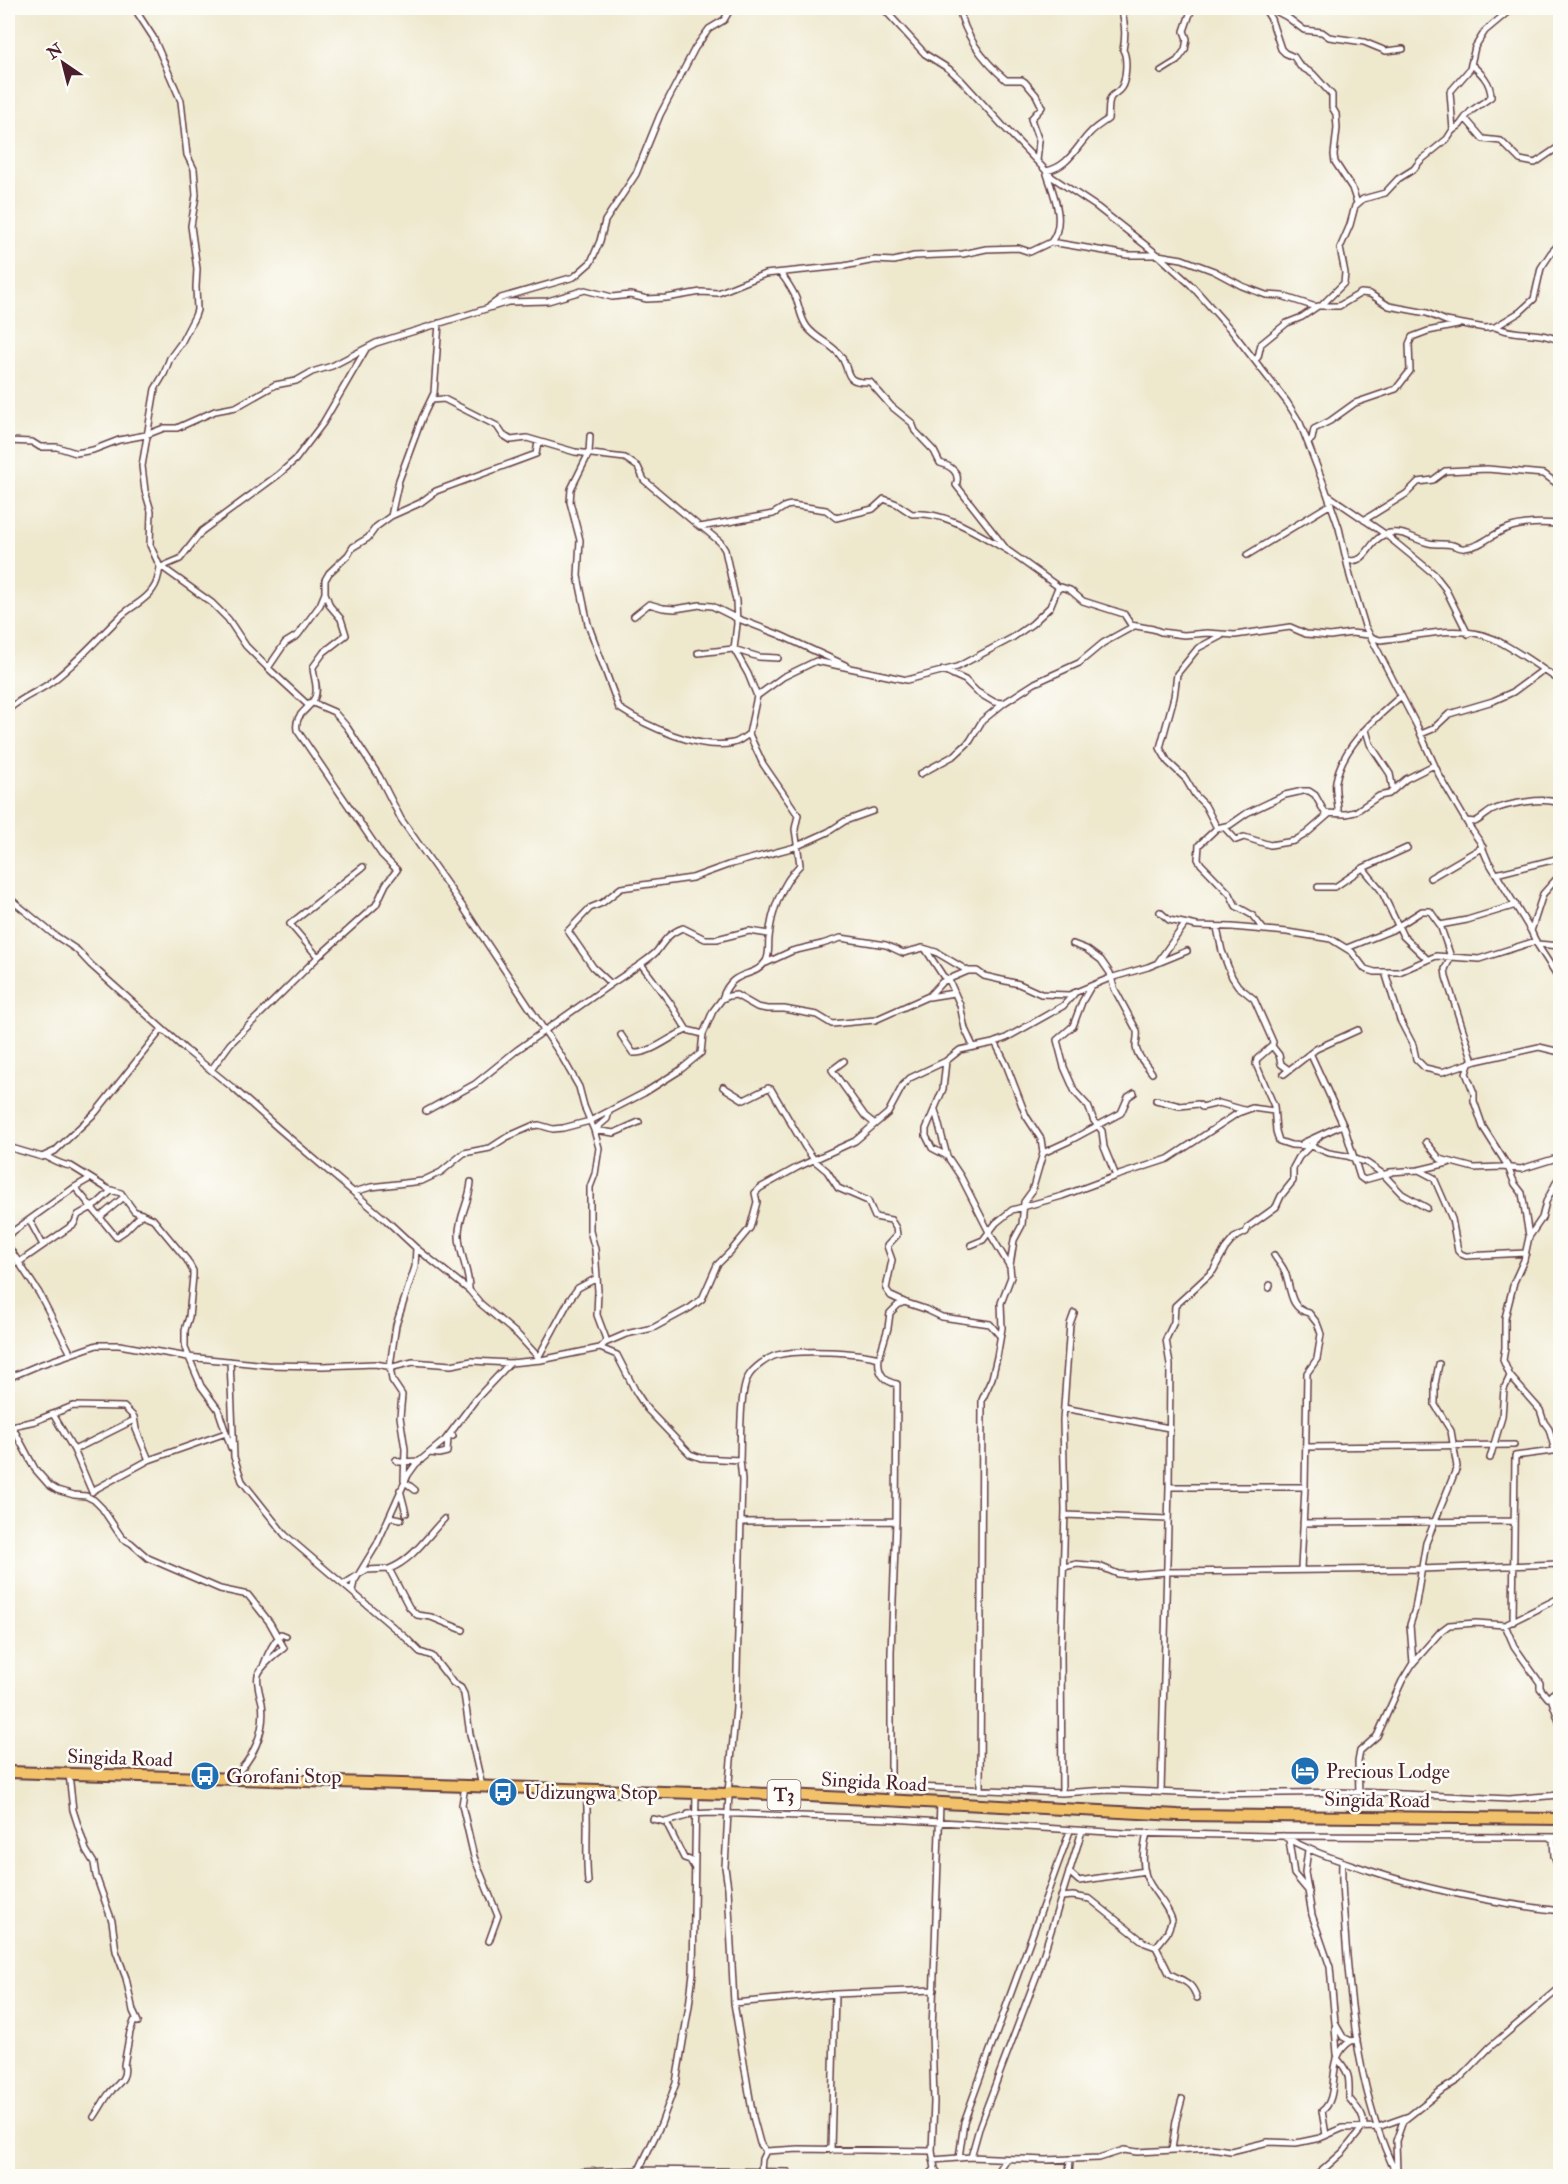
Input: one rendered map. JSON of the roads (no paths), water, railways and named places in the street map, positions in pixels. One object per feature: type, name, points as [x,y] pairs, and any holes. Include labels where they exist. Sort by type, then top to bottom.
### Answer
[{"type":"highway","name":"Singida Road","points":[[8,1772],[728,1793],[1178,1815],[1560,1819]]},
{"type":"street","points":[[138,8],[138,14],[153,37],[181,100],[187,153],[194,169],[196,195],[191,226],[197,269],[197,310],[156,386],[152,398],[151,422],[146,435],[142,472],[151,511],[150,545],[161,567],[212,603],[228,619],[246,646],[268,668],[310,704],[334,712],[347,727],[379,776],[401,819],[463,907],[579,1087],[599,1151],[590,1187],[589,1204],[590,1231],[595,1249],[597,1315],[606,1339],[605,1343]]},
{"type":"street","points":[[487,308],[501,298],[574,277],[591,262],[605,221],[636,174],[660,115],[695,48],[709,29],[724,20],[730,8]]},
{"type":"street","points":[[883,8],[925,54],[934,62],[949,69],[961,80],[1046,171],[1158,255],[1210,304],[1287,402],[1308,442],[1328,495],[1354,592],[1370,635],[1421,734],[1434,765],[1536,943],[1560,980]]},
{"type":"street","points":[[958,8],[969,36],[989,63],[1006,80],[1024,82],[1040,100],[1042,107],[1031,119],[1039,141],[1037,161]]},
{"type":"street","points":[[1046,171],[1062,165],[1076,153],[1090,133],[1108,119],[1111,98],[1122,85],[1123,71],[1126,66],[1126,53],[1123,51],[1126,38],[1125,21],[1121,8]]},
{"type":"street","points":[[1161,71],[1177,61],[1185,50],[1187,39],[1184,31],[1192,8]]},
{"type":"street","points":[[1265,8],[1287,17],[1304,30],[1322,32],[1329,37],[1364,42],[1386,51],[1403,49]]},
{"type":"street","points":[[1265,8],[1281,49],[1313,74],[1332,95],[1332,106],[1338,128],[1335,162],[1352,188],[1357,203]]},
{"type":"street","points":[[1453,130],[1450,92],[1471,64],[1475,47],[1485,31],[1510,10]]},
{"type":"street","points":[[1255,360],[1261,344],[1277,330],[1319,306],[1344,283],[1346,273],[1340,248],[1357,203],[1385,193],[1398,179],[1414,169],[1420,161],[1447,139],[1471,111],[1491,97],[1491,90],[1484,76],[1471,64]]},
{"type":"street","points":[[1465,118],[1483,139],[1506,143],[1520,160],[1530,163],[1535,163],[1560,146]]},
{"type":"street","points":[[8,441],[32,442],[40,447],[57,447],[76,453],[93,450],[119,440],[146,435],[164,428],[180,427],[218,410],[236,407],[275,385],[296,381],[366,348],[438,323],[515,301],[548,301],[585,290],[606,296],[630,295],[647,299],[701,292],[718,293],[757,276],[875,260],[894,261],[914,256],[963,254],[986,249],[1018,248],[1030,252],[1051,242],[1057,235],[1059,222],[1057,205],[1046,171]]},
{"type":"street","points":[[1051,242],[1128,255],[1158,255],[1190,261],[1266,295],[1282,296],[1319,306],[1339,306],[1365,293],[1389,306],[1421,312],[1446,321],[1495,327],[1513,333],[1546,335],[1560,341]]},
{"type":"street","points":[[1495,327],[1520,312],[1534,299],[1541,268],[1560,243]]},
{"type":"street","points":[[780,273],[796,298],[799,312],[807,327],[818,339],[837,351],[843,358],[851,378],[856,382],[870,382],[891,406],[912,423],[915,431],[934,451],[940,463],[948,465],[956,473],[958,479],[956,485],[961,494],[974,506],[1007,550]]},
{"type":"street","points":[[391,516],[399,480],[435,387],[438,323]]},
{"type":"street","points":[[1308,442],[1312,439],[1314,429],[1354,403],[1396,389],[1410,372],[1408,344],[1412,337],[1428,331],[1463,324]]},
{"type":"street","points":[[8,710],[58,677],[120,617],[147,596],[154,588],[161,567],[180,559],[202,531],[295,460],[323,423],[366,348]]},
{"type":"street","points":[[431,400],[444,399],[497,426],[503,435],[511,440],[527,438],[574,452],[625,458],[638,466],[644,480],[691,521],[720,542],[725,550],[736,602],[734,649],[757,696],[749,734],[763,764],[798,816],[795,829],[800,865],[784,886],[769,934],[769,950],[764,963]]},
{"type":"street","points":[[590,436],[588,453],[571,489],[570,502],[580,540],[578,576],[588,624],[619,708],[650,725],[696,742],[735,743],[749,734]]},
{"type":"street","points":[[211,1070],[230,1044],[318,957],[376,905],[386,884],[397,870],[382,855],[297,730],[298,717],[316,693],[313,667],[324,652],[346,635],[341,619],[330,606],[325,593],[325,580],[353,547],[368,538],[391,516],[420,503],[436,490],[536,454],[538,442]]},
{"type":"street","points":[[1364,520],[1406,494],[1418,482],[1433,480],[1445,471],[1487,469],[1539,473],[1545,474],[1560,486]]},
{"type":"street","points":[[1328,495],[1385,534],[1438,579],[1468,634]]},
{"type":"street","points":[[702,527],[773,514],[792,505],[826,510],[836,518],[873,509],[884,499],[912,514],[921,513],[942,517],[1007,550],[1060,588],[1070,590],[1083,601],[1124,614],[1134,626],[1189,635],[1246,634],[1290,627],[1306,634],[1330,636],[1352,633],[1370,635],[1380,640],[1456,631],[1492,638],[1560,681]]},
{"type":"street","points":[[1247,555],[1331,504]]},
{"type":"street","points":[[1347,560],[1359,561],[1370,546],[1385,534],[1406,534],[1427,543],[1465,548],[1482,543],[1507,528],[1529,523],[1560,524]]},
{"type":"street","points":[[757,696],[783,677],[816,662],[907,680],[962,664],[1018,634],[1047,611],[1060,588]]},
{"type":"street","points":[[268,668],[285,643],[298,634],[320,604],[325,593]]},
{"type":"street","points":[[634,616],[650,604],[675,609],[700,605],[712,606],[849,667]]},
{"type":"street","points":[[920,774],[955,755],[970,741],[982,721],[1004,703],[1035,683],[1079,663],[1103,643],[1134,626]]},
{"type":"street","points":[[1222,635],[1202,645],[1191,654],[1177,674],[1174,697],[1160,748],[1168,762],[1185,778],[1220,828],[1235,839],[1249,838],[1270,845],[1300,839],[1329,814]]},
{"type":"street","points":[[698,653],[734,649],[755,657],[778,658]]},
{"type":"street","points":[[942,669],[965,680],[977,692],[994,702],[1004,703]]},
{"type":"street","points":[[1421,734],[1433,729],[1455,711],[1513,692],[1543,670]]},
{"type":"street","points":[[1338,814],[1337,777],[1350,746],[1358,735],[1401,696]]},
{"type":"street","points":[[1366,730],[1370,744],[1390,774],[1393,790]]},
{"type":"street","points":[[1264,930],[1252,915],[1236,906],[1230,894],[1198,859],[1198,845],[1220,828],[1285,795],[1309,791],[1315,795],[1322,809],[1329,814],[1355,812],[1379,796],[1389,794],[1406,779],[1434,765]]},
{"type":"street","points":[[1466,820],[1475,822],[1491,811],[1512,805],[1547,800],[1560,804]]},
{"type":"street","points":[[611,984],[593,967],[568,931],[590,908],[602,903],[621,888],[692,878],[728,865],[797,846],[828,832],[845,821],[873,811]]},
{"type":"street","points":[[1430,878],[1483,847]]},
{"type":"street","points":[[1318,887],[1335,886],[1363,868],[1407,848]]},
{"type":"street","points":[[1496,874],[1560,858]]},
{"type":"street","points":[[318,957],[290,924],[363,867]]},
{"type":"street","points":[[1363,868],[1381,890],[1403,936],[1427,959]]},
{"type":"street","points":[[1531,931],[1543,894],[1560,875]]},
{"type":"street","points":[[8,897],[53,934],[77,950],[162,1029],[354,1192],[416,1248],[469,1290],[481,1304],[518,1335],[540,1358]]},
{"type":"street","points":[[1440,925],[1467,920],[1516,905]]},
{"type":"street","points":[[1347,948],[1398,926],[1422,911],[1430,911],[1440,925],[1451,957],[1445,969],[1446,977],[1472,1062],[1467,1077],[1473,1090],[1474,1101],[1483,1127],[1522,1193],[1529,1237],[1505,1318],[1506,1343],[1503,1360],[1510,1376],[1540,1410],[1558,1451],[1515,1456],[1513,1622]]},
{"type":"street","points":[[1160,912],[1169,920],[1185,924],[1264,930],[1327,939],[1347,948],[1365,969],[1385,972],[1399,972],[1436,956],[1479,959],[1536,943],[1560,945]]},
{"type":"street","points":[[1157,963],[1185,924]]},
{"type":"street","points":[[426,1111],[475,1084],[543,1032],[641,964],[656,952],[664,939],[674,931],[683,928],[705,939],[717,939],[749,931],[769,934]]},
{"type":"street","points":[[1217,928],[1222,951],[1232,976],[1238,986],[1254,999],[1273,1042],[1272,1046],[1287,1072],[1316,1049],[1358,1030]]},
{"type":"street","points":[[354,1192],[379,1186],[422,1181],[441,1172],[464,1153],[490,1148],[532,1126],[539,1125],[553,1129],[590,1121],[644,1093],[701,1053],[703,1034],[713,1011],[732,980],[792,951],[837,938],[859,939],[873,944],[886,945],[903,953],[914,949],[926,949],[936,952],[968,971]]},
{"type":"street","points":[[1073,944],[1086,949],[1101,960],[1112,977],[1114,988],[1137,1031],[1136,1046],[1139,1055],[1152,1073]]},
{"type":"street","points":[[926,949],[943,976],[949,980],[960,1005],[965,1029],[974,1046]]},
{"type":"street","points":[[600,1348],[605,1343],[626,1334],[646,1331],[699,1302],[706,1292],[717,1265],[750,1228],[757,1202],[755,1195],[758,1190],[798,1167],[855,1141],[888,1113],[903,1085],[910,1078],[946,1061],[960,1050],[995,1042],[1061,1006],[1074,994],[1090,986],[1187,951]]},
{"type":"street","points":[[641,964],[687,1030]]},
{"type":"street","points":[[926,998],[942,982],[968,971],[977,971],[984,976],[1019,984],[1041,994],[1074,994]]},
{"type":"street","points":[[1385,972],[1400,1020],[1413,1045],[1416,1059],[1425,1068],[1442,1072],[1472,1062],[1539,1047],[1560,1052]]},
{"type":"street","points":[[1090,986],[1072,1026],[1057,1040],[1066,1074],[1077,1096],[1088,1106],[1102,1131],[1104,1147],[1116,1176]]},
{"type":"street","points":[[722,999],[736,995],[757,1007],[818,1015],[832,1024],[875,1020],[926,998],[954,993]]},
{"type":"street","points":[[45,1156],[63,1144],[96,1112],[162,1029]]},
{"type":"street","points":[[621,1035],[633,1053],[640,1053],[687,1030],[703,1034]]},
{"type":"street","points":[[980,1789],[982,1400],[992,1378],[1000,1337],[1001,1303],[1011,1277],[1010,1267],[1014,1240],[1022,1226],[1024,1202],[1032,1191],[1042,1153],[1041,1140],[1026,1116],[995,1042]]},
{"type":"street","points":[[1272,1046],[1257,1059],[1256,1064],[1274,1106],[1276,1131],[1280,1141],[1285,1144],[1311,1146],[1354,1159],[1381,1173],[1402,1194],[1427,1208]]},
{"type":"street","points":[[1311,1055],[1342,1125],[1360,1177],[1364,1180],[1381,1173],[1419,1170],[1451,1162]]},
{"type":"street","points":[[844,1061],[832,1070],[865,1116],[875,1124]]},
{"type":"street","points":[[946,1061],[943,1089],[926,1129],[926,1136],[932,1148],[947,1156]]},
{"type":"street","points":[[723,1087],[744,1100],[768,1088],[771,1089],[815,1161],[827,1171],[838,1188],[868,1201],[875,1217],[891,1220],[896,1227],[897,1235],[887,1246],[892,1260],[886,1289],[891,1296],[942,1317],[990,1324],[999,1332],[1000,1337]]},
{"type":"street","points":[[1042,1153],[1121,1113],[1128,1097],[1134,1093]]},
{"type":"street","points":[[1155,1100],[1180,1106],[1198,1104],[1202,1107],[1219,1103],[1246,1110]]},
{"type":"street","points":[[971,1245],[981,1242],[996,1223],[1008,1213],[1168,1159],[1251,1108],[1274,1111]]},
{"type":"street","points":[[935,1110],[947,1156],[961,1177],[989,1233],[1010,1267]]},
{"type":"street","points":[[594,1130],[607,1119],[609,1112]]},
{"type":"street","points":[[594,1130],[614,1133],[639,1122]]},
{"type":"street","points":[[1298,1145],[1342,1125]]},
{"type":"street","points":[[1161,1792],[1169,1487],[1170,1365],[1166,1339],[1174,1322],[1175,1306],[1213,1271],[1234,1238],[1246,1232],[1248,1227],[1276,1207],[1281,1196],[1293,1181],[1293,1168],[1299,1158],[1319,1137]]},
{"type":"street","points":[[1426,1142],[1440,1158],[1474,1168],[1521,1169],[1560,1157]]},
{"type":"street","points":[[8,1147],[55,1159],[64,1166],[71,1166],[111,1191],[118,1192],[134,1211],[151,1217],[187,1260],[193,1271],[190,1310],[185,1330],[188,1357],[201,1386],[218,1409],[242,1481],[281,1531],[406,1638],[413,1647],[432,1656],[453,1683],[461,1688],[482,1786]]},
{"type":"street","points":[[1419,1170],[1434,1178],[1452,1220],[1458,1251],[1461,1254],[1466,1256],[1526,1253]]},
{"type":"street","points":[[1529,1237],[1542,1218],[1546,1202],[1560,1175]]},
{"type":"street","points":[[8,1235],[89,1179]]},
{"type":"street","points":[[469,1290],[459,1226],[470,1193],[471,1182]]},
{"type":"street","points":[[75,1187],[117,1237],[142,1214]]},
{"type":"street","points":[[18,1263],[74,1224],[78,1215],[111,1191]]},
{"type":"street","points":[[100,1217],[124,1197]]},
{"type":"street","points":[[103,1199],[111,1209]]},
{"type":"street","points":[[30,1221],[43,1245]]},
{"type":"street","points":[[8,1246],[39,1293],[71,1354]]},
{"type":"street","points":[[404,1481],[405,1449],[400,1417],[402,1395],[392,1380],[390,1366],[396,1325],[415,1267],[416,1248]]},
{"type":"street","points":[[1274,1255],[1287,1276],[1288,1288],[1297,1307],[1303,1312],[1310,1313],[1321,1334],[1317,1359],[1307,1373],[1301,1569]]},
{"type":"street","points":[[540,1358],[570,1299],[580,1287],[597,1278]]},
{"type":"street","points":[[891,1801],[891,1652],[896,1521],[897,1384],[890,1383],[883,1377],[878,1364],[890,1313],[904,1302]]},
{"type":"street","points":[[1062,1792],[1064,1408],[1070,1324],[1074,1313]]},
{"type":"street","points":[[990,1324],[1002,1316]]},
{"type":"street","points":[[8,1378],[97,1345],[118,1345],[188,1357],[281,1366],[375,1364],[390,1366],[413,1362],[451,1365],[472,1361],[510,1362],[600,1348],[617,1355],[647,1409],[690,1454],[701,1458],[740,1460]]},
{"type":"street","points":[[765,2151],[760,2143],[753,2117],[734,2002],[728,1888],[724,1867],[736,1708],[742,1480],[740,1460],[746,1382],[749,1375],[766,1360],[778,1355],[865,1354],[879,1358]]},
{"type":"street","points":[[230,1361],[234,1457]]},
{"type":"street","points":[[352,1591],[356,1578],[373,1551],[404,1481],[420,1461],[432,1454],[451,1435],[476,1399],[510,1362]]},
{"type":"street","points":[[1413,1663],[1410,1625],[1415,1609],[1420,1569],[1426,1544],[1456,1469],[1449,1427],[1435,1405],[1435,1384],[1439,1364]]},
{"type":"street","points":[[1490,1458],[1502,1417],[1504,1389],[1510,1376]]},
{"type":"street","points":[[148,1460],[133,1415],[124,1407],[73,1407],[10,1426],[35,1469],[54,1489],[94,1500],[122,1538],[148,1558],[220,1589],[248,1595],[284,1648],[262,1669]]},
{"type":"street","points":[[1064,1408],[1169,1428]]},
{"type":"street","points":[[53,1414],[74,1450],[94,1500]]},
{"type":"street","points":[[74,1450],[134,1420]]},
{"type":"street","points":[[92,1491],[148,1460],[223,1434]]},
{"type":"street","points":[[451,1435],[460,1438]]},
{"type":"street","points":[[1306,1447],[1514,1445]]},
{"type":"street","points":[[432,1454],[435,1463]]},
{"type":"street","points":[[396,1460],[399,1462],[420,1461]]},
{"type":"street","points":[[404,1481],[415,1490]]},
{"type":"street","points":[[1169,1487],[1305,1487]]},
{"type":"street","points":[[400,1490],[406,1513]]},
{"type":"street","points":[[1065,1515],[1168,1519]]},
{"type":"street","points":[[389,1517],[400,1519]]},
{"type":"street","points":[[344,1584],[371,1569],[389,1569],[398,1566],[420,1547],[444,1519]]},
{"type":"street","points":[[741,1522],[896,1521]]},
{"type":"street","points":[[1304,1523],[1514,1521]]},
{"type":"street","points":[[1064,1567],[1077,1564],[1089,1565],[1128,1575],[1167,1572],[1420,1569],[1560,1564]]},
{"type":"street","points":[[389,1569],[409,1607],[417,1615],[431,1617],[463,1630]]},
{"type":"street","points":[[1359,1792],[1360,1751],[1377,1736],[1413,1663],[1441,1631],[1449,1625],[1476,1623],[1505,1625],[1555,1600]]},
{"type":"street","points":[[1505,1625],[1514,1646],[1548,1698],[1560,1689]]},
{"type":"street","points":[[228,1780],[241,1769],[258,1743],[263,1723],[259,1673],[278,1637],[281,1634],[286,1636]]},
{"type":"street","points":[[1552,1694],[1552,1701],[1560,1724]]},
{"type":"street","points":[[69,1774],[73,1810],[86,1850],[94,1863],[96,1876],[112,1921],[116,1951],[138,2022],[134,2021],[130,2032],[124,2065],[126,2071],[122,2080],[110,2091],[94,2117]]},
{"type":"street","points":[[465,1785],[462,1805],[474,1857],[498,1916],[489,1941]]},
{"type":"street","points":[[891,1786],[1201,1794],[1359,1792],[1509,1799],[1560,1795]]},
{"type":"street","points":[[586,1789],[588,1817],[585,1851],[588,1882]]},
{"type":"street","points":[[636,2176],[661,2124],[676,2083],[693,1973],[696,1792]]},
{"type":"street","points":[[940,1803],[932,2032],[934,2102],[932,2151],[935,2169],[940,2176]]},
{"type":"street","points":[[654,1820],[666,1822],[695,1813],[939,1822],[1070,1831],[1283,1836],[1560,1837]]},
{"type":"street","points":[[666,1822],[684,1858],[690,1860],[695,1868]]},
{"type":"street","points":[[959,2158],[964,2122],[1070,1831]]},
{"type":"street","points":[[971,2157],[980,2125],[1038,1972],[1082,1831]]},
{"type":"street","points":[[1146,1833],[1143,1856],[1145,1870],[1172,1920],[1167,1933],[1156,1947]]},
{"type":"street","points":[[1283,1836],[1308,1850],[1342,1863],[1425,1888],[1525,1907],[1560,1911]]},
{"type":"street","points":[[1547,1837],[1553,1840],[1554,1856],[1560,1870],[1560,1900]]},
{"type":"street","points":[[1289,1840],[1294,1874],[1310,1894]]},
{"type":"street","points":[[1308,1850],[1305,1872],[1312,1915],[1330,1967],[1335,2023],[1337,2057],[1330,2103],[1322,2113],[1326,2135]]},
{"type":"street","points":[[1342,1863],[1341,1888],[1354,2040],[1378,2127],[1397,2176]]},
{"type":"street","points":[[1069,1872],[1079,1881],[1145,1870]]},
{"type":"street","points":[[1061,1897],[1090,1899],[1145,1943],[1156,1947],[1169,1973],[1188,1983],[1197,1998]]},
{"type":"street","points":[[1397,2176],[1396,2141],[1400,2125],[1442,2090],[1458,2080],[1487,2049],[1560,1988]]},
{"type":"street","points":[[734,2002],[835,1994],[934,1990]]},
{"type":"street","points":[[831,2150],[835,1994]]},
{"type":"street","points":[[1335,2023],[1340,2034],[1354,2040]]},
{"type":"street","points":[[1337,2057],[1343,2046],[1354,2040]]},
{"type":"street","points":[[1316,2176],[1343,2152],[1363,2129],[1364,2119],[1349,2098],[1351,2083],[1349,2076],[1337,2057]]},
{"type":"street","points":[[1172,2150],[1182,2099]]},
{"type":"street","points":[[933,2160],[971,2157],[1070,2159],[1106,2157],[1124,2150],[1137,2152],[1211,2148],[1232,2151],[1268,2142],[1296,2143],[1343,2128],[1378,2127],[1409,2116]]},
{"type":"street","points":[[765,2151],[932,2151]]},
{"type":"street","points":[[761,2171],[765,2151]]},
{"type":"street","points":[[994,2176],[1006,2159]]},
{"type":"street","points":[[1070,2159],[1070,2176]]},
{"type":"street","points":[[928,2176],[935,2169]]},
{"type":"street","points":[[574,2176],[581,2172],[616,2174],[639,2170],[788,2172],[792,2176]]},
{"type":"place","name":"Precious Lodge","points":[[1305,1771]]},
{"type":"place","name":"Gorofani Stop","points":[[205,1776]]},
{"type":"place","name":"Udizungwa Stop","points":[[503,1792]]}]
